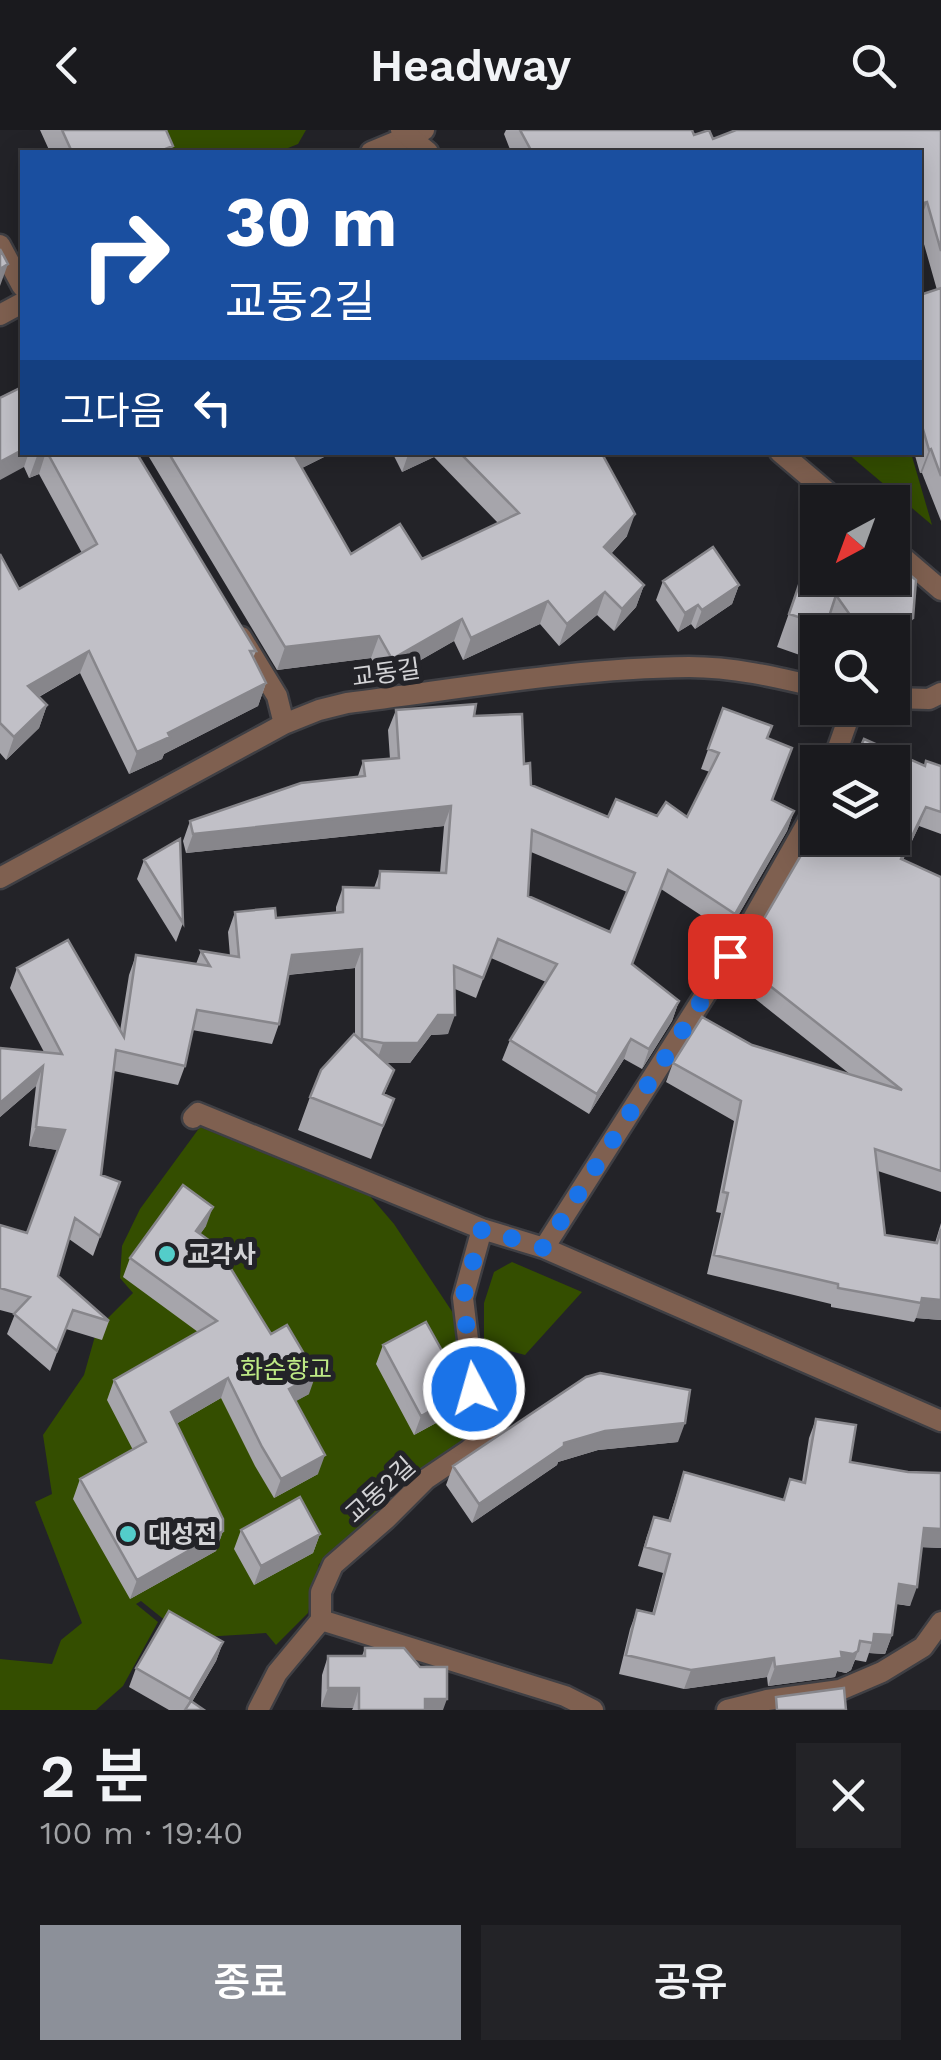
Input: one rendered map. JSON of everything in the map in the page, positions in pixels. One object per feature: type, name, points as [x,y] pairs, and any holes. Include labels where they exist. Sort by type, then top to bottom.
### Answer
[{"type":"street","points":[[375,150],[411,132]]},
{"type":"street","points":[[0,245],[20,282]]},
{"type":"street","points":[[784,455],[819,485]]},
{"type":"street","points":[[910,563],[941,590]]},
{"type":"street","points":[[234,625],[277,696],[284,724]]},
{"type":"street","name":"교동길","points":[[0,878],[284,724],[319,710],[531,678],[616,671],[692,667],[756,673],[800,683]]},
{"type":"street","points":[[910,698],[937,699]]},
{"type":"street","points":[[544,1248],[750,924],[800,836]]},
{"type":"street","points":[[193,1118],[198,1112],[482,1229],[544,1248],[941,1421]]},
{"type":"street","name":"교동2길","points":[[258,1710],[276,1673],[321,1620],[321,1592],[333,1565],[426,1480],[488,1432],[474,1389],[463,1298],[482,1229]]},
{"type":"street","points":[[321,1620],[565,1696],[593,1710]]},
{"type":"street","points":[[727,1710],[840,1690],[882,1672],[923,1647],[941,1622]]},
{"type":"green space","points":[[153,130],[306,130],[298,144],[283,150],[162,150]]},
{"type":"green space","points":[[849,455],[912,455],[932,525],[910,506],[910,485],[885,485]]},
{"type":"green space","name":"화순향교","points":[[200,1127],[370,1196],[394,1224],[453,1313],[474,1425],[462,1449],[319,1564],[308,1613],[276,1645],[266,1633],[187,1638],[141,1601],[136,1604],[158,1622],[123,1686],[96,1710],[0,1710],[0,1659],[52,1664],[61,1640],[82,1623],[35,1502],[52,1494],[43,1435],[84,1375],[97,1329],[133,1293],[120,1278],[122,1246],[140,1209]]},
{"type":"green space","points":[[512,1262],[582,1292],[525,1355],[484,1344],[484,1303],[494,1272]]},
{"type":"building","points":[[62,130],[166,130],[173,146],[163,150],[71,150]]},
{"type":"building","points":[[520,130],[692,130],[694,135],[709,130],[713,139],[736,130],[941,130],[941,251],[927,202],[922,203],[922,150],[531,150]]},
{"type":"building","points":[[0,249],[8,264],[0,269]]},
{"type":"building","points":[[941,288],[941,476],[922,426],[922,294]]},
{"type":"building","points":[[20,388],[20,451],[0,462],[0,398]]},
{"type":"building","points":[[49,455],[138,455],[256,651],[250,651],[266,683],[137,752],[89,651],[28,686],[47,705],[14,737],[0,723],[0,554],[19,589],[97,544]]},
{"type":"building","points":[[170,455],[295,455],[351,554],[400,524],[422,559],[519,513],[462,455],[603,455],[635,514],[604,547],[644,585],[622,609],[605,592],[567,624],[548,601],[471,638],[462,619],[392,659],[379,636],[285,647]]},
{"type":"building","points":[[713,547],[739,585],[702,610],[698,605],[685,613],[663,581]]},
{"type":"building","points":[[910,575],[916,580],[913,618],[850,615],[836,595],[910,595]]},
{"type":"building","points":[[800,582],[800,595],[836,595],[830,615],[800,618],[789,614]]},
{"type":"building","points":[[476,704],[474,716],[522,714],[524,764],[530,763],[531,785],[608,817],[616,799],[657,816],[666,802],[687,817],[719,753],[708,749],[723,708],[772,726],[767,738],[792,748],[772,800],[794,811],[735,914],[668,870],[632,964],[679,1001],[649,1049],[631,1039],[597,1094],[510,1040],[557,964],[498,939],[483,978],[454,966],[455,1015],[438,1015],[418,1043],[362,1039],[362,949],[292,955],[279,1024],[197,1010],[185,1066],[116,1050],[101,1175],[120,1182],[100,1236],[75,1218],[58,1276],[109,1321],[73,1310],[57,1351],[14,1314],[30,1297],[0,1288],[0,1225],[27,1233],[65,1130],[36,1127],[43,1066],[0,1103],[0,1048],[62,1054],[17,968],[68,940],[124,1037],[136,955],[210,966],[201,951],[239,957],[235,912],[275,908],[276,918],[343,912],[343,887],[379,888],[380,871],[446,873],[451,806],[193,834],[190,821],[301,783],[365,776],[363,761],[399,758],[396,710]],"holes":[[[532,830],[635,873],[610,932],[528,896]]]},
{"type":"building","points":[[910,759],[925,766],[926,761],[941,766],[941,812],[926,807],[910,840]]},
{"type":"building","points":[[180,839],[183,923],[144,860]]},
{"type":"building","points":[[801,855],[903,855],[901,859],[941,877],[941,1171],[875,1149],[885,1235],[937,1243],[941,1229],[941,1300],[922,1298],[921,1303],[838,1288],[838,1284],[714,1255],[728,1193],[723,1192],[741,1101],[673,1063],[702,1017],[752,1045],[902,1090],[741,963],[765,934],[758,929]]},
{"type":"building","points":[[354,1034],[394,1070],[383,1094],[394,1099],[383,1126],[310,1097],[321,1070]]},
{"type":"building","points":[[183,1185],[213,1207],[196,1231],[217,1246],[271,1334],[287,1325],[316,1374],[289,1389],[325,1455],[281,1479],[228,1378],[171,1412],[223,1519],[223,1531],[137,1580],[80,1479],[146,1442],[114,1380],[217,1321],[130,1258]]},
{"type":"building","points":[[426,1322],[465,1392],[421,1416],[383,1345]]},
{"type":"building","points":[[600,1373],[690,1390],[685,1423],[605,1431],[564,1443],[479,1504],[453,1466],[586,1377]]},
{"type":"building","points":[[816,1419],[856,1425],[850,1462],[941,1473],[941,1529],[924,1528],[917,1587],[899,1584],[892,1635],[874,1634],[873,1643],[860,1641],[858,1651],[841,1652],[842,1658],[775,1667],[774,1658],[691,1670],[626,1655],[637,1610],[654,1614],[670,1554],[645,1547],[654,1517],[670,1521],[684,1472],[784,1500],[790,1479],[805,1483]]},
{"type":"building","points":[[300,1497],[320,1534],[261,1566],[241,1530]]},
{"type":"building","points":[[169,1611],[223,1642],[190,1699],[136,1668]]},
{"type":"building","points":[[365,1648],[404,1648],[420,1667],[447,1667],[447,1699],[425,1699],[425,1710],[359,1710],[359,1688],[328,1688],[328,1656],[365,1656]]},
{"type":"building","points":[[844,1688],[846,1710],[777,1710],[776,1697]]},
{"type":"building","points":[[191,1701],[204,1710],[185,1710]]},
{"type":"place","name":"교각사","points":[[167,1254]]},
{"type":"place","name":"대성전","points":[[128,1534]]},
{"type":"route","points":[[474,1389],[463,1298],[482,1229],[544,1248],[730,956]]}]
